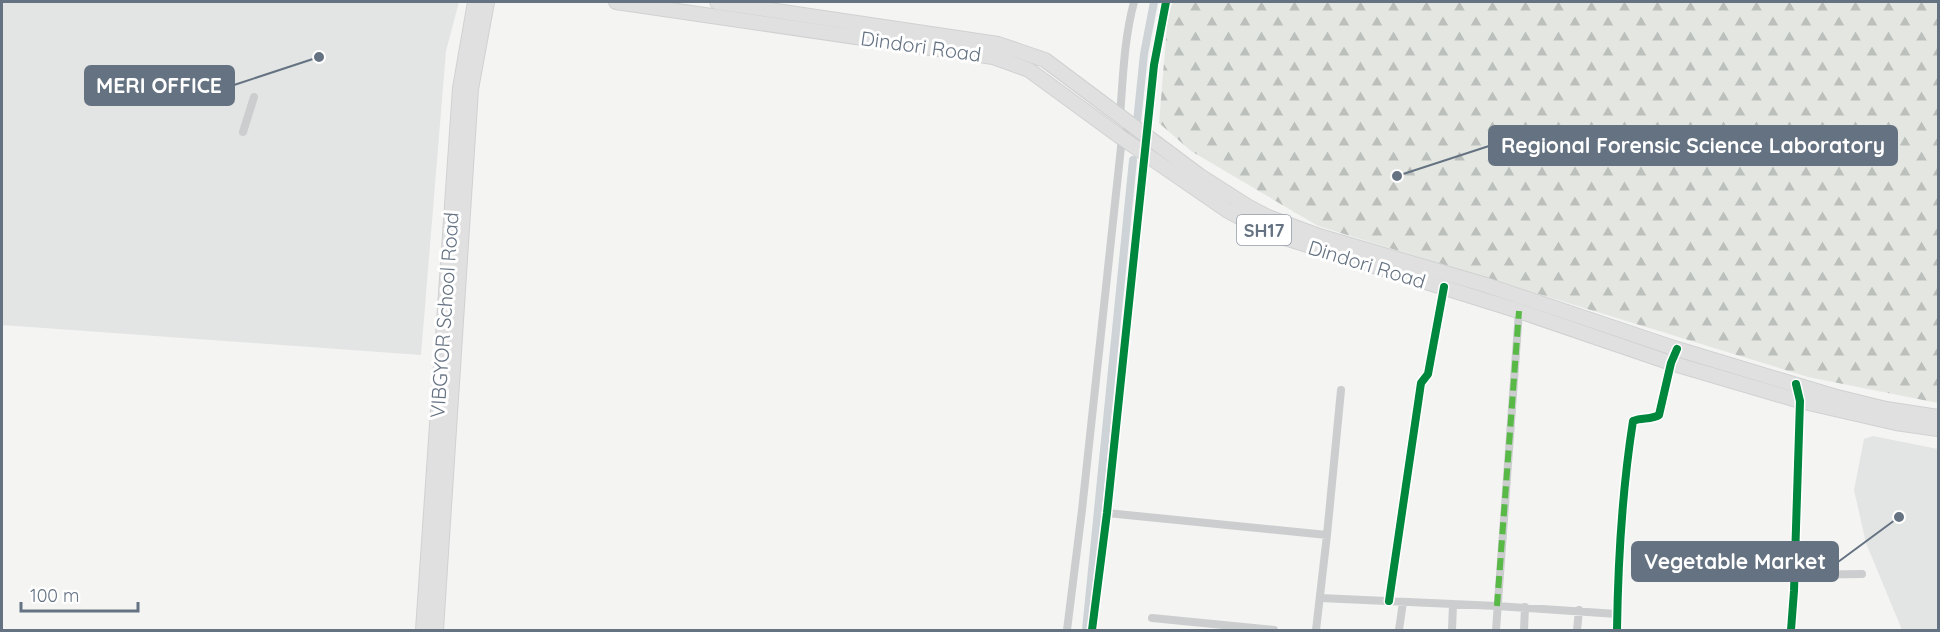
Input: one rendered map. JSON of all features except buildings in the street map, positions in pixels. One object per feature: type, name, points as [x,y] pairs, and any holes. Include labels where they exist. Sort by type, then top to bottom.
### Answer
[{"type":"main road","name":"VIBGYOR School Road","points":[[423,630],[460,88],[476,2]]},
{"type":"main road","name":"VIBGYOR School Road","points":[[436,630],[471,88],[487,2]]},
{"type":"main road","name":"Dindori Road","points":[[616,2],[993,57],[1029,70],[1228,211],[1269,233],[1519,311],[1671,363],[1800,401],[1896,423],[1938,429]]},
{"type":"main road","points":[[717,2],[998,44],[1045,60],[1216,187],[1268,217],[1319,236],[1486,285],[1677,350],[1886,409],[1938,417]]},
{"type":"street","points":[[1067,630],[1084,498],[1125,120],[1124,62],[1134,2]]},
{"type":"street","points":[[1092,630],[1107,513],[1154,65],[1161,18],[1166,2]]},
{"type":"street","points":[[243,132],[254,97]]},
{"type":"street","points":[[1389,601],[1421,383],[1428,374],[1444,287]]},
{"type":"street","points":[[1496,630],[1519,311]]},
{"type":"street","points":[[1617,630],[1619,554],[1625,475],[1633,421],[1642,417],[1654,418],[1659,415],[1671,363],[1677,350]]},
{"type":"street","points":[[1791,630],[1795,575],[1800,401],[1796,384]]},
{"type":"street","points":[[1316,630],[1341,390]]},
{"type":"street","points":[[1107,513],[1327,535]]},
{"type":"street","points":[[1795,575],[1862,574]]},
{"type":"street","points":[[1320,598],[1525,607],[1617,614]]},
{"type":"street","points":[[1399,630],[1403,602]]},
{"type":"street","points":[[1452,630],[1453,604]]},
{"type":"street","points":[[1524,630],[1525,607]]},
{"type":"street","points":[[1577,630],[1579,610]]},
{"type":"street","points":[[1152,618],[1274,630]]},
{"type":"shaded area","points":[[2,2],[459,2],[446,51],[421,355],[2,325]]},
{"type":"shaded area","points":[[1873,436],[1938,449],[1938,630],[1902,630],[1866,543],[1854,490],[1864,439]]},
{"type":"green space","points":[[1173,2],[1938,2],[1938,403],[1808,377],[1318,226],[1191,151],[1159,123],[1168,14]]},
{"type":"waterway","points":[[1137,122],[1144,54],[1154,2]]},
{"type":"waterway","points":[[1086,630],[1133,160]]},
{"type":"marked path","points":[[1497,606],[1519,311]]},
{"type":"cycle path","points":[[1092,630],[1107,513],[1154,65],[1166,2]]},
{"type":"cycle path","points":[[1389,601],[1421,383],[1428,374],[1444,287]]},
{"type":"cycle path","points":[[1617,630],[1621,526],[1633,421],[1659,415],[1671,363],[1677,349]]},
{"type":"cycle path","points":[[1791,630],[1800,401],[1796,384]]},
{"type":"place","name":"MERI OFFICE","points":[[319,57]]},
{"type":"place","name":"Regional Forensic Science Laboratory","points":[[1397,176]]},
{"type":"place","name":"Vegetable Market","points":[[1899,517]]}]
